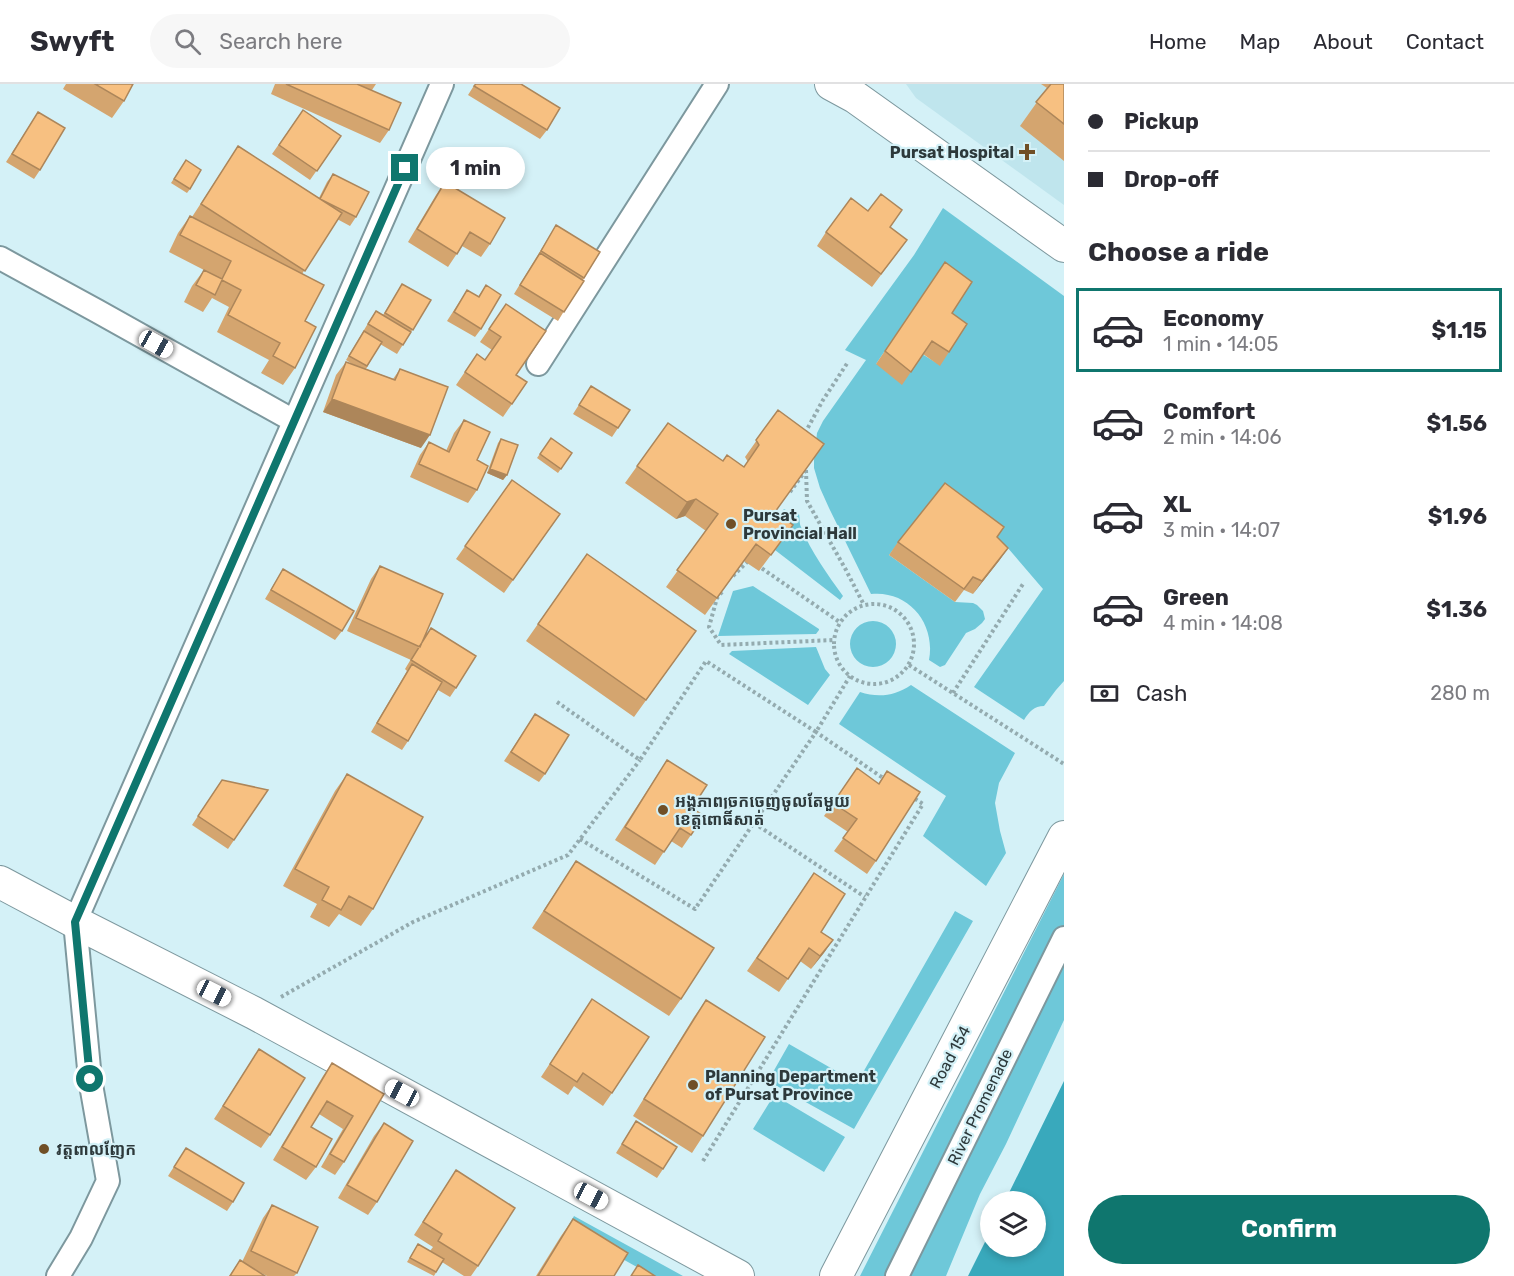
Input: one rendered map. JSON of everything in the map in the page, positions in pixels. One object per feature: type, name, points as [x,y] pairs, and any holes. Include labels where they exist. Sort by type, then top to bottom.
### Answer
[{"type":"street","points":[[58,1276],[81,1238],[108,1181],[90,1079],[75,922],[442,84]]},
{"type":"street","points":[[538,364],[717,84]]},
{"type":"street","points":[[850,88],[1064,246]]},
{"type":"street","points":[[0,258],[294,421]]},
{"type":"street","name":"Road 154","points":[[836,1276],[1064,837]]},
{"type":"street","points":[[0,882],[254,1013],[738,1276]]},
{"type":"street","name":"River Promenade","points":[[897,1276],[1064,938]]},
{"type":"path","points":[[806,441],[805,432],[848,362]]},
{"type":"path","points":[[806,460],[807,501],[864,605]]},
{"type":"path","points":[[787,496],[806,470]]},
{"type":"path","points":[[729,582],[753,554]]},
{"type":"path","points":[[749,560],[841,622]]},
{"type":"path","points":[[953,693],[1023,584]]},
{"type":"path","points":[[723,590],[717,598],[709,627],[721,645],[834,640]]},
{"type":"path","points":[[864,605],[887,606],[897,611],[906,619],[912,630],[914,652],[909,665],[900,675],[888,682],[875,684],[861,682],[849,676],[835,654],[834,640],[838,627],[844,617],[864,605]]},
{"type":"path","points":[[254,1013],[413,922],[568,855],[640,760],[706,661],[894,784]]},
{"type":"path","points":[[909,665],[1064,764]]},
{"type":"path","points":[[580,839],[695,909],[816,732],[849,676]]},
{"type":"path","points":[[557,702],[640,760]]},
{"type":"path","points":[[704,1161],[923,804],[903,791]]},
{"type":"path","points":[[754,823],[865,897]]},
{"type":"shaded area","name":"Pursat Hospital","points":[[906,84],[1064,84],[1064,205],[916,98]]},
{"type":"shaded area","points":[[943,208],[1064,296],[1064,681],[1044,706],[1032,710],[1024,720],[974,687],[1043,589],[1007,547],[935,495],[889,555],[955,602],[973,603],[983,611],[985,619],[982,623],[966,633],[945,665],[940,667],[929,660],[928,634],[917,612],[897,597],[871,594],[829,508],[814,468],[817,433],[866,360],[845,350],[914,255]],"holes":[[[936,275],[963,295],[943,326],[940,365],[922,354],[876,364]]]},
{"type":"shaded area","points":[[784,509],[799,514],[800,525],[810,545],[843,596],[840,600],[775,550],[767,532]]},
{"type":"shaded area","points":[[753,586],[819,630],[816,634],[718,636],[733,591]]},
{"type":"shaded area","points":[[873,621],[882,622],[890,627],[895,635],[895,653],[890,661],[882,666],[873,667],[864,666],[856,661],[851,653],[850,644],[851,635],[856,627],[864,622]]},
{"type":"shaded area","points":[[816,647],[830,675],[808,705],[729,654],[732,651]]},
{"type":"shaded area","points":[[911,685],[1015,753],[999,783],[995,803],[1006,853],[986,886],[923,836],[946,796],[839,724],[860,692],[886,695],[899,692]]},
{"type":"shaded area","points":[[1064,874],[1064,1020],[1006,1144],[980,1191],[946,1276],[860,1276]]},
{"type":"shaded area","points":[[955,911],[973,921],[854,1129],[768,1081],[789,1044],[857,1083]]},
{"type":"shaded area","points":[[1064,1081],[1064,1276],[968,1276],[980,1252],[980,1257],[1046,1257],[1046,1191],[1010,1191]]},
{"type":"shaded area","points":[[774,1095],[845,1137],[824,1172],[753,1129]]},
{"type":"shaded area","points":[[574,1216],[683,1276],[653,1276],[567,1228]]},
{"type":"building","points":[[95,84],[133,84],[124,101]]},
{"type":"building","points":[[286,84],[357,84],[401,103],[389,130]]},
{"type":"building","points":[[476,84],[521,84],[560,108],[547,130],[474,86]]},
{"type":"building","points":[[1051,84],[1064,84],[1064,124],[1036,102]]},
{"type":"building","points":[[303,110],[341,136],[317,171],[279,145]]},
{"type":"building","points":[[38,112],[65,128],[40,170],[12,154]]},
{"type":"building","points":[[238,146],[342,213],[305,271],[201,204]]},
{"type":"building","points":[[186,160],[201,170],[190,189],[174,179]]},
{"type":"building","points":[[333,174],[369,192],[356,217],[320,199]]},
{"type":"building","points":[[445,182],[505,218],[490,244],[470,232],[457,254],[417,229]]},
{"type":"building","points":[[881,194],[902,210],[890,227],[907,240],[881,274],[826,232],[851,198],[868,211]]},
{"type":"building","points":[[190,216],[324,285],[305,321],[316,327],[295,368],[273,356],[280,343],[228,315],[241,290],[222,280],[215,295],[196,285],[204,270],[222,279],[231,261],[180,235]]},
{"type":"building","points":[[556,225],[600,252],[584,278],[541,251]]},
{"type":"building","points":[[540,253],[584,281],[564,312],[520,285]]},
{"type":"building","points":[[945,262],[972,282],[952,313],[967,324],[949,352],[932,341],[911,372],[885,351]]},
{"type":"building","points":[[402,284],[431,300],[413,330],[385,313]]},
{"type":"building","points":[[486,285],[501,295],[481,329],[454,312],[467,290],[479,297]]},
{"type":"building","points":[[506,304],[546,331],[516,375],[527,382],[512,404],[465,372],[477,354],[485,360],[501,337],[489,329]]},
{"type":"building","points":[[376,311],[411,332],[403,345],[368,324]]},
{"type":"building","points":[[364,331],[382,342],[367,366],[349,356]]},
{"type":"building","points":[[346,362],[395,380],[400,369],[448,387],[430,435],[332,399]]},
{"type":"building","points":[[591,386],[630,410],[618,428],[579,405]]},
{"type":"building","name":"Pursat Provincial Hall","points":[[778,410],[824,444],[775,512],[793,525],[771,555],[756,544],[717,598],[677,570],[718,514],[696,499],[687,502],[637,466],[668,423],[723,461],[727,455],[744,467],[759,445],[756,440]]},
{"type":"building","points":[[464,420],[490,432],[477,460],[488,466],[477,490],[419,464],[429,442],[449,452]]},
{"type":"building","points":[[551,438],[572,453],[561,469],[540,454]]},
{"type":"building","points":[[501,439],[518,445],[507,475],[490,469]]},
{"type":"building","points":[[512,480],[560,514],[513,580],[465,546]]},
{"type":"building","points":[[945,483],[1004,527],[997,537],[1008,548],[982,581],[973,577],[964,589],[898,542]]},
{"type":"building","points":[[587,554],[696,631],[646,700],[538,624]]},
{"type":"building","points":[[380,566],[443,594],[420,647],[356,618]]},
{"type":"building","points":[[283,569],[354,611],[342,631],[271,590]]},
{"type":"building","points":[[431,628],[476,656],[456,688],[411,660]]},
{"type":"building","points":[[412,664],[442,682],[408,741],[377,723]]},
{"type":"building","points":[[535,714],[569,735],[545,774],[511,752]]},
{"type":"building","name":"អង្គភាពច្រកចេញចូលតែមួយ ខេត្តពោធិ៍សាត់","points":[[667,760],[707,785],[692,808],[704,816],[691,835],[680,828],[664,852],[625,827]]},
{"type":"building","points":[[857,768],[879,784],[887,771],[920,792],[876,861],[843,838],[857,819],[833,803]]},
{"type":"building","points":[[347,774],[423,817],[373,909],[349,896],[341,910],[322,900],[329,887],[295,869]]},
{"type":"building","points":[[222,780],[268,790],[234,840],[198,816]]},
{"type":"building","points":[[576,861],[714,948],[681,999],[544,911]]},
{"type":"building","points":[[814,873],[845,894],[821,932],[833,940],[820,956],[809,948],[788,979],[757,958]]},
{"type":"building","points":[[592,999],[649,1037],[612,1093],[583,1073],[577,1082],[550,1064]]},
{"type":"building","name":"Planning Department of Pursat Province","points":[[706,1000],[765,1037],[703,1136],[644,1099]]},
{"type":"building","points":[[259,1049],[305,1078],[270,1135],[223,1106]]},
{"type":"building","points":[[332,1063],[384,1094],[344,1162],[330,1154],[353,1116],[327,1101],[311,1127],[332,1139],[316,1167],[282,1147]]},
{"type":"building","points":[[636,1121],[677,1147],[663,1169],[622,1144]]},
{"type":"building","points":[[384,1123],[413,1141],[377,1202],[347,1185]]},
{"type":"building","points":[[186,1148],[244,1183],[233,1202],[174,1167]]},
{"type":"building","points":[[456,1170],[515,1208],[478,1266],[438,1241],[442,1234],[423,1222]]},
{"type":"building","points":[[272,1205],[318,1227],[297,1273],[251,1251]]},
{"type":"building","points":[[573,1219],[628,1253],[614,1276],[538,1276]]},
{"type":"building","points":[[418,1244],[444,1259],[436,1272],[410,1258]]},
{"type":"building","points":[[240,1260],[265,1276],[230,1276]]},
{"type":"building","points":[[638,1265],[655,1276],[631,1276]]},
{"type":"place","name":"Pursat Hospital","points":[[1027,152]]},
{"type":"place","name":"Pursat Provincial Hall","points":[[731,524]]},
{"type":"place","name":"អង្គភាពច្រកចេញចូលតែមួយ ខេត្តពោធិ៍សាត់","points":[[663,810]]},
{"type":"place","name":"Planning Department of Pursat Province","points":[[693,1085]]},
{"type":"place","name":"វត្តពាលញែក","points":[[44,1149]]},
{"type":"route","points":[[90,1079],[75,922],[405,168]]}]
